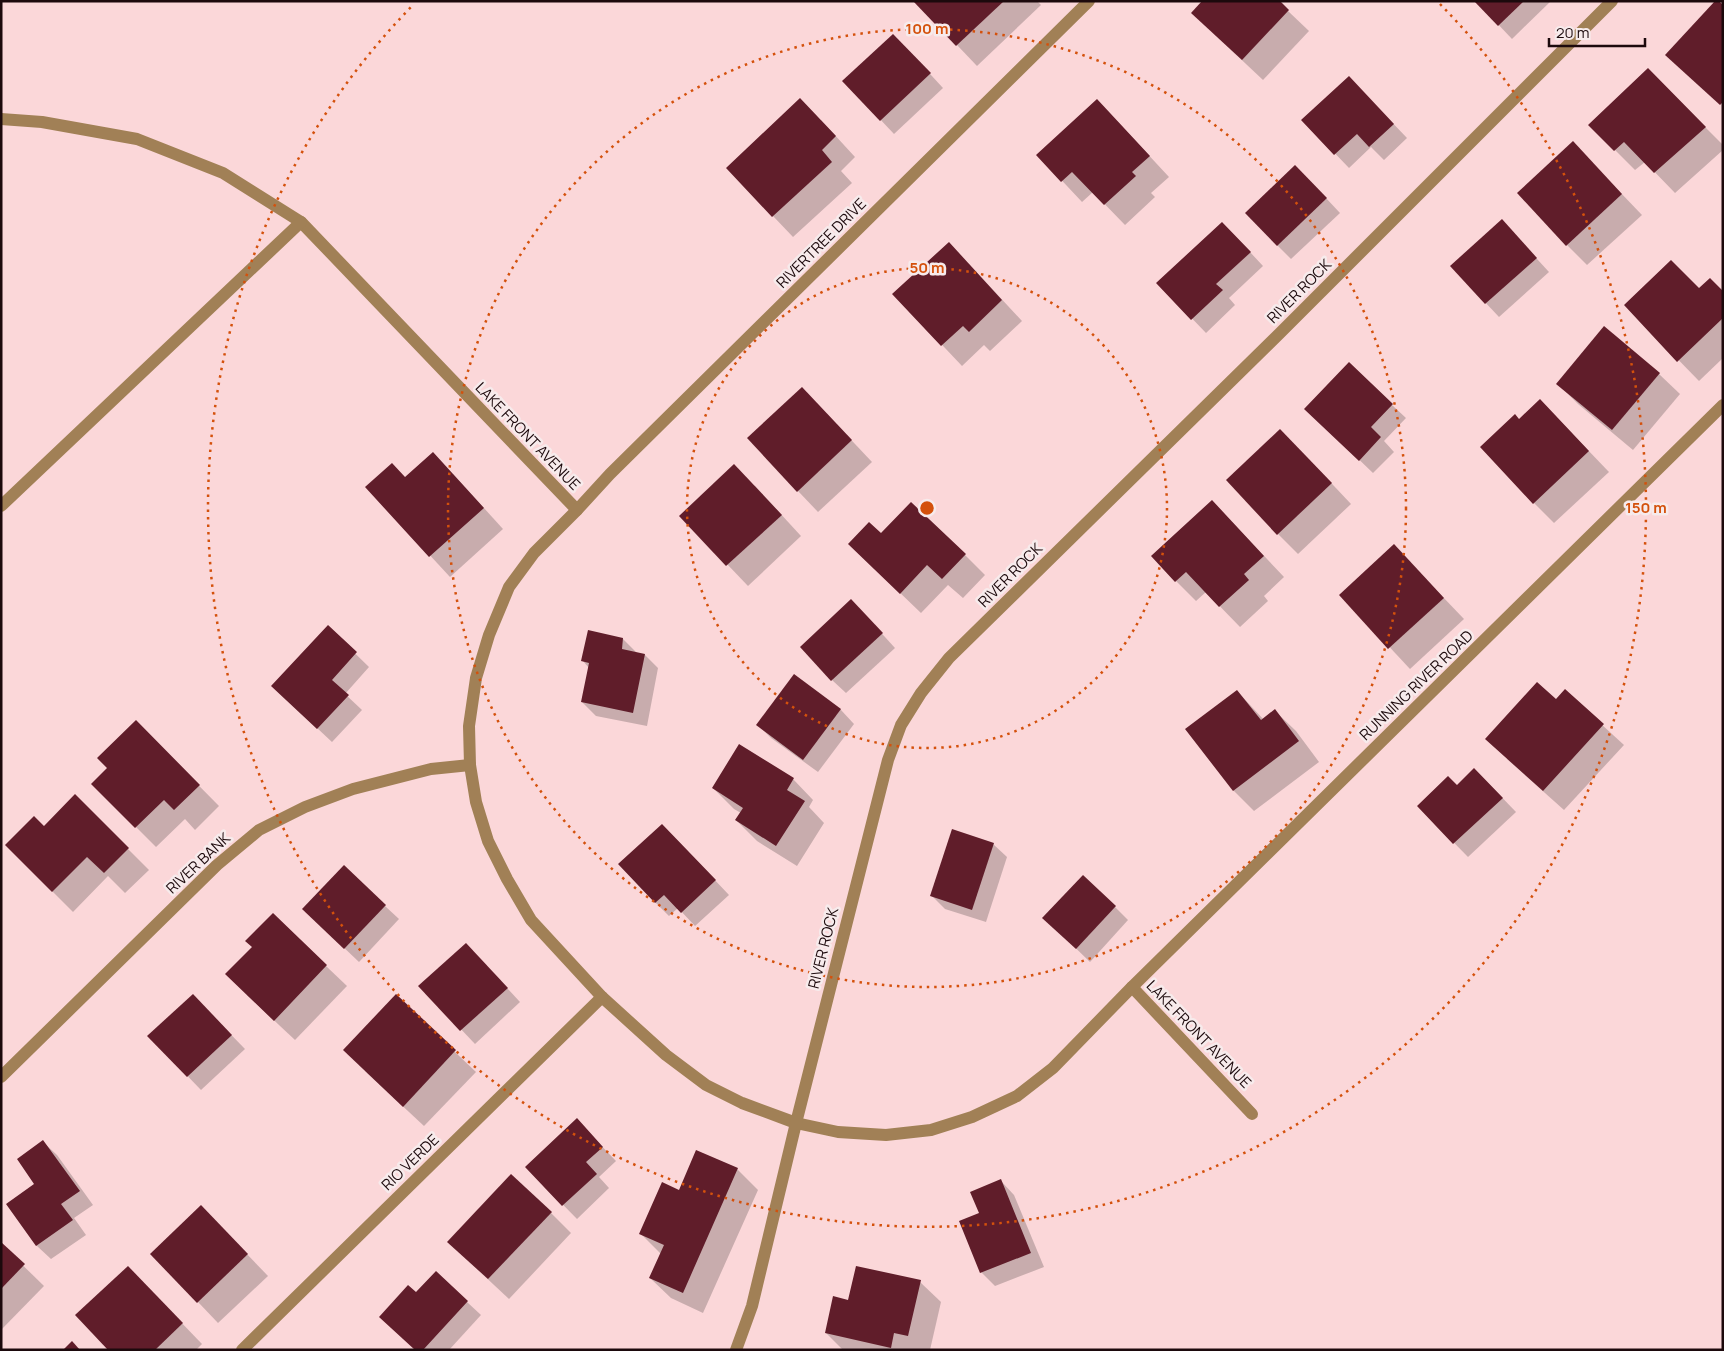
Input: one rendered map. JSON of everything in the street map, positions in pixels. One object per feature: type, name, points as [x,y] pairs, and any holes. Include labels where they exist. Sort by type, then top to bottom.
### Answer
[{"type":"street","name":"RIVERTREE DRIVE","points":[[577,510],[610,474],[1089,1]]},
{"type":"street","name":"RIVER ROCK","points":[[736,1350],[752,1306],[796,1123],[888,760],[901,725],[921,693],[949,658],[1279,334],[1612,1]]},
{"type":"street","name":"LAKE FRONT AVENUE","points":[[1,120],[42,122],[137,139],[223,173],[301,222],[577,510],[534,553],[509,587],[489,636],[476,678],[469,726],[470,765],[476,802],[488,841],[531,920],[602,997],[666,1055],[706,1085],[742,1103],[796,1123],[838,1132],[886,1135],[931,1130],[972,1117],[1017,1096],[1054,1068],[1132,987],[1252,1114]]},
{"type":"street","points":[[1,506],[301,222]]},
{"type":"street","name":"RUNNING RIVER ROAD","points":[[1132,987],[1723,405]]},
{"type":"street","name":"RIVER BANK","points":[[1,1077],[217,865],[259,830],[305,806],[353,789],[430,769],[470,765]]},
{"type":"street","name":"RIO VERDE","points":[[242,1350],[602,997]]},
{"type":"building","points":[[913,1],[1004,1],[956,46]]},
{"type":"building","points":[[1202,1],[1280,1],[1289,10],[1242,60],[1191,13]]},
{"type":"building","points":[[1474,1],[1524,1],[1498,26]]},
{"type":"building","points":[[1715,1],[1719,1],[1723,5],[1723,102],[1720,105],[1665,55]]},
{"type":"building","points":[[893,34],[931,73],[880,121],[842,81]]},
{"type":"building","points":[[1648,68],[1706,127],[1654,173],[1624,142],[1614,151],[1588,125]]},
{"type":"building","points":[[1349,76],[1394,124],[1369,147],[1357,134],[1334,155],[1301,120]]},
{"type":"building","points":[[800,98],[836,136],[822,150],[832,162],[772,217],[726,168]]},
{"type":"building","points":[[1097,99],[1150,156],[1132,172],[1136,176],[1104,205],[1072,172],[1061,182],[1036,155]]},
{"type":"building","points":[[1573,141],[1622,194],[1566,246],[1517,193]]},
{"type":"building","points":[[1295,165],[1327,198],[1277,246],[1245,213]]},
{"type":"building","points":[[1502,219],[1537,258],[1485,304],[1450,266]]},
{"type":"building","points":[[1222,222],[1251,252],[1216,284],[1223,290],[1191,320],[1156,283]]},
{"type":"building","points":[[949,242],[1002,300],[969,332],[963,326],[941,346],[892,294]]},
{"type":"building","points":[[1671,260],[1699,288],[1710,278],[1723,291],[1723,318],[1677,362],[1624,305]]},
{"type":"building","points":[[1604,326],[1660,373],[1612,430],[1556,384]]},
{"type":"building","points":[[1349,362],[1393,404],[1371,427],[1381,437],[1359,461],[1304,409]]},
{"type":"building","points":[[802,387],[852,440],[797,492],[747,438]]},
{"type":"building","points":[[1540,399],[1589,451],[1533,504],[1480,447],[1515,414],[1519,419]]},
{"type":"building","points":[[1280,429],[1332,483],[1277,535],[1226,480]]},
{"type":"building","points":[[433,452],[484,508],[429,557],[365,487],[392,463],[405,477]]},
{"type":"building","points":[[734,464],[782,515],[726,566],[679,516]]},
{"type":"building","points":[[1212,500],[1264,556],[1244,574],[1249,580],[1219,607],[1186,572],[1175,582],[1151,556]]},
{"type":"building","points":[[911,502],[966,554],[942,579],[927,565],[900,594],[848,544],[869,522],[881,533]]},
{"type":"building","points":[[1394,544],[1444,598],[1388,649],[1339,595]]},
{"type":"building","points":[[851,599],[883,633],[831,681],[800,647]]},
{"type":"building","points":[[328,625],[357,652],[332,680],[349,695],[317,729],[271,686]]},
{"type":"building","points":[[588,630],[623,638],[622,649],[645,654],[633,713],[581,702],[589,663],[581,661]]},
{"type":"building","points":[[794,674],[841,709],[803,760],[756,725]]},
{"type":"building","points":[[1537,682],[1556,699],[1565,689],[1604,724],[1543,791],[1485,739]]},
{"type":"building","points":[[1237,690],[1261,720],[1275,709],[1299,741],[1233,791],[1185,729]]},
{"type":"building","points":[[136,720],[200,785],[174,810],[164,800],[135,828],[91,784],[107,768],[97,758]]},
{"type":"building","points":[[739,744],[794,778],[787,790],[805,801],[776,846],[735,820],[743,808],[712,788]]},
{"type":"building","points":[[1474,768],[1503,798],[1453,844],[1417,806],[1448,776],[1457,785]]},
{"type":"building","points":[[75,794],[129,848],[104,873],[87,857],[52,892],[5,845],[34,816],[44,826]]},
{"type":"building","points":[[662,824],[716,880],[681,913],[664,895],[655,903],[618,864]]},
{"type":"building","points":[[952,829],[994,843],[972,910],[930,896]]},
{"type":"building","points":[[344,865],[386,905],[344,949],[302,909]]},
{"type":"building","points":[[1083,875],[1116,906],[1076,949],[1042,918]]},
{"type":"building","points":[[273,913],[327,965],[274,1021],[225,974],[252,947],[245,941]]},
{"type":"building","points":[[466,943],[508,988],[460,1031],[418,986]]},
{"type":"building","points":[[193,994],[232,1035],[187,1077],[147,1036]]},
{"type":"building","points":[[396,994],[456,1050],[403,1107],[343,1050]]},
{"type":"building","points":[[577,1118],[603,1147],[586,1162],[597,1174],[562,1206],[525,1167]]},
{"type":"building","points":[[43,1140],[80,1191],[61,1204],[73,1220],[36,1246],[6,1204],[34,1184],[17,1159]]},
{"type":"building","points":[[696,1150],[738,1168],[683,1293],[649,1278],[664,1245],[639,1234],[662,1182],[679,1190]]},
{"type":"building","points":[[511,1174],[552,1212],[488,1279],[447,1242]]},
{"type":"building","points":[[1001,1179],[1031,1253],[980,1273],[959,1221],[979,1213],[970,1192]]},
{"type":"building","points":[[201,1205],[248,1254],[197,1303],[150,1254]]},
{"type":"building","points":[[1,1242],[25,1264],[1,1289]]},
{"type":"building","points":[[128,1266],[183,1323],[155,1350],[108,1350],[75,1315]]},
{"type":"building","points":[[856,1266],[921,1280],[908,1336],[894,1333],[891,1348],[825,1333],[833,1296],[848,1300]]},
{"type":"building","points":[[436,1271],[468,1301],[423,1350],[415,1350],[379,1317],[408,1285],[416,1292]]},
{"type":"building","points":[[72,1341],[80,1350],[63,1350]]}]
